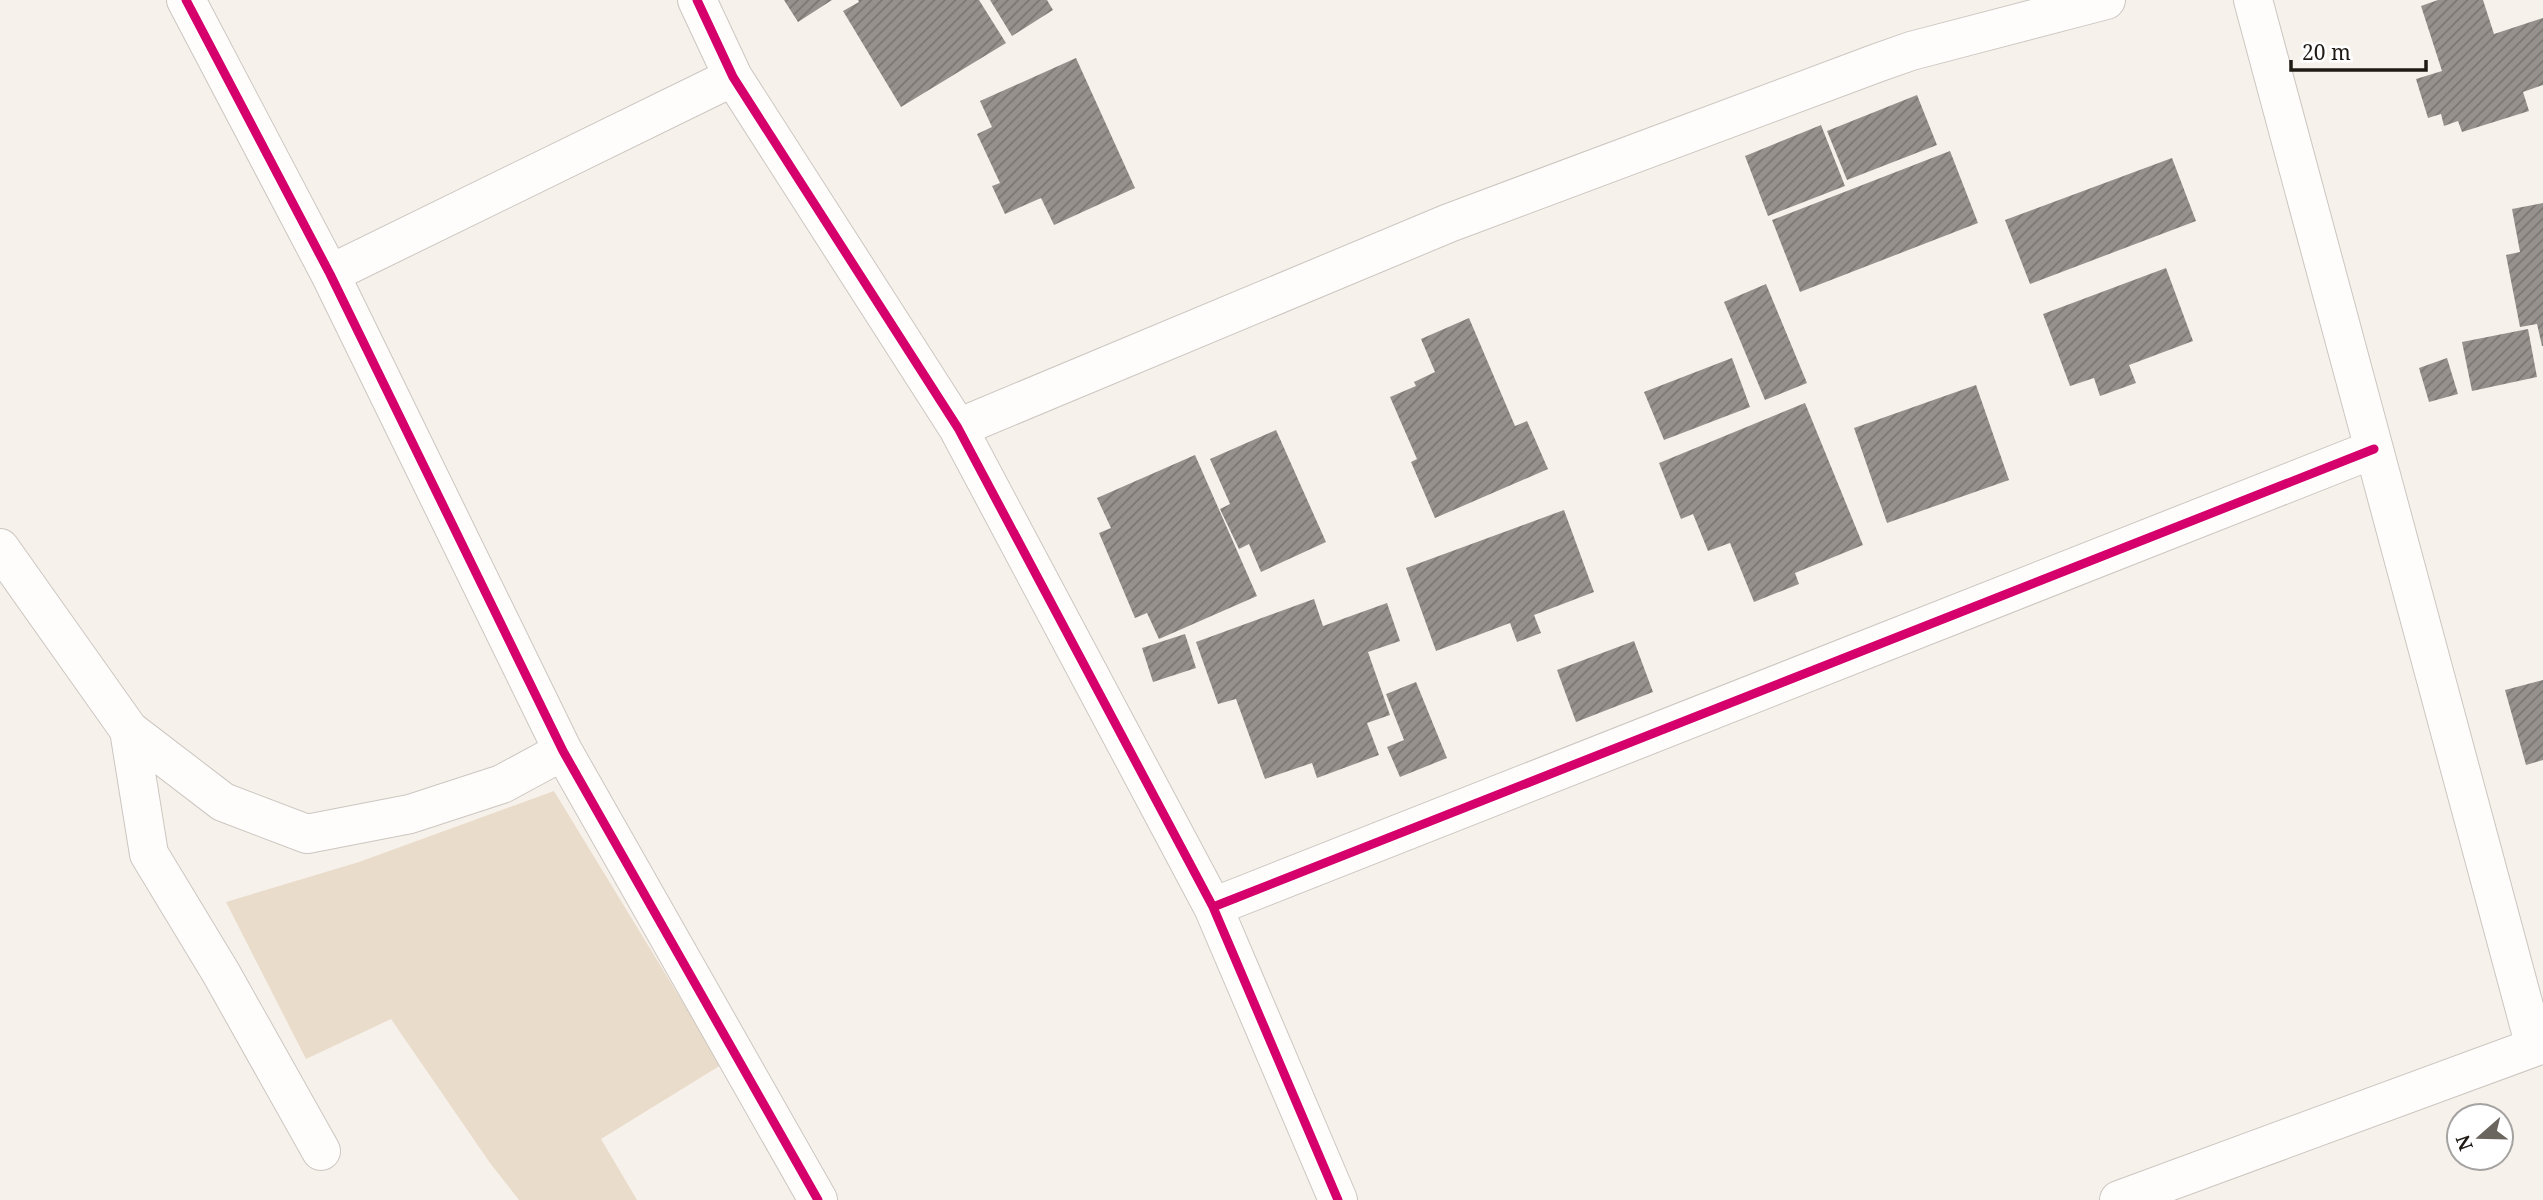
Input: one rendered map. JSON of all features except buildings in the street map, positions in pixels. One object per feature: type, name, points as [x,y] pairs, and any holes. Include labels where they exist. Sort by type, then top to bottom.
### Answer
[{"type":"street","points":[[186,0],[330,274],[563,751],[818,1200]]},
{"type":"street","points":[[697,0],[733,77],[958,428],[1213,907],[1338,1200]]},
{"type":"street","points":[[958,428],[1449,223],[1786,97],[1911,51],[2106,0]]},
{"type":"street","points":[[2119,1200],[2539,1045],[2253,0]]},
{"type":"street","points":[[330,274],[733,77]]},
{"type":"street","points":[[1213,907],[2374,449]]},
{"type":"street","points":[[0,548],[129,730],[223,802],[307,834],[423,810],[502,784],[563,751]]},
{"type":"street","points":[[129,730],[149,854],[221,973],[321,1151]]},
{"type":"shaded area","points":[[554,791],[721,1065],[601,1139],[637,1200],[519,1200],[490,1163],[391,1019],[306,1059],[226,902],[359,862]]},
{"type":"cycle path","points":[[186,0],[330,274],[563,751],[818,1200]]},
{"type":"cycle path","points":[[697,0],[733,77],[958,428],[1213,907],[1338,1200]]},
{"type":"cycle path","points":[[1213,907],[2374,449]]}]
